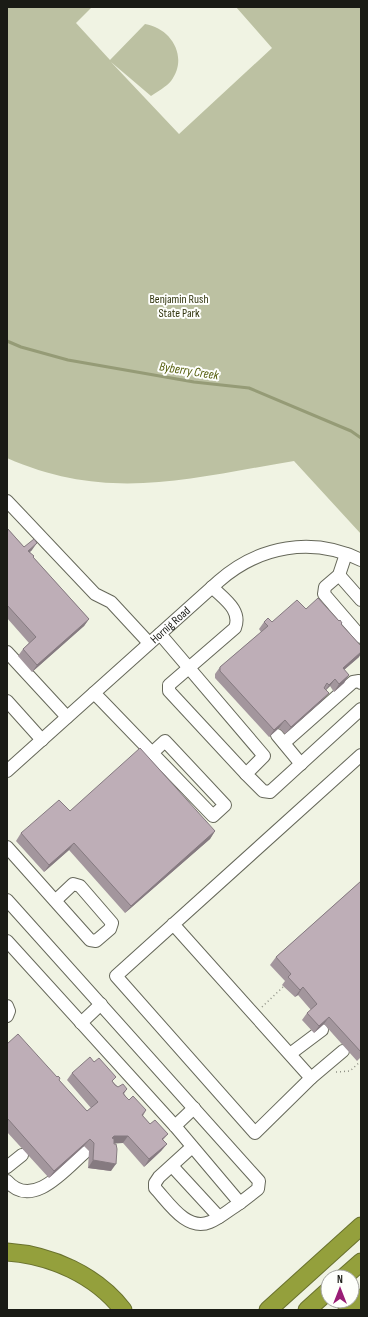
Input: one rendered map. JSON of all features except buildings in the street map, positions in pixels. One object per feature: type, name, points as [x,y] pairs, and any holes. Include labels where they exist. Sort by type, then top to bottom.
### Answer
[{"type":"highway","points":[[268,1310],[361,1226]]},
{"type":"highway","points":[[7,1252],[42,1257],[68,1268],[106,1291],[123,1310]]},
{"type":"highway","points":[[353,1269],[361,1262]]},
{"type":"highway","points":[[307,1310],[320,1298]]},
{"type":"highway","points":[[347,1310],[361,1298]]},
{"type":"street","points":[[7,501],[95,594],[111,602],[149,643]]},
{"type":"street","name":"Hornig Road","points":[[7,771],[212,587],[240,565],[276,550],[315,547],[346,554],[361,560]]},
{"type":"street","points":[[346,554],[339,575],[325,586],[324,594],[361,637]]},
{"type":"street","points":[[339,575],[361,600]]},
{"type":"street","points":[[212,587],[237,613],[238,620],[235,628],[169,685],[169,691],[263,791],[270,792],[361,709]]},
{"type":"street","points":[[160,634],[264,756],[246,774]]},
{"type":"street","points":[[7,652],[67,717]]},
{"type":"street","points":[[301,764],[280,739],[353,682],[359,681],[361,683]]},
{"type":"street","points":[[94,693],[152,753],[213,816],[225,805],[165,741],[152,753]]},
{"type":"street","points":[[7,701],[42,740]]},
{"type":"street","points":[[343,1051],[255,1132],[116,976],[361,755]]},
{"type":"street","points":[[7,847],[55,901],[90,940],[96,941],[110,929],[112,923],[80,886],[73,884],[55,901]]},
{"type":"street","points":[[7,900],[259,1181],[258,1189],[240,1203],[210,1222],[196,1224],[186,1221],[155,1188],[154,1183],[192,1147]]},
{"type":"street","points":[[173,924],[290,1054],[315,1076]]},
{"type":"street","points":[[7,941],[175,1126],[240,1203]]},
{"type":"street","points":[[81,1023],[101,1004]]},
{"type":"street","points":[[7,1006],[9,1011],[7,1016]]},
{"type":"street","points":[[290,1054],[322,1030]]},
{"type":"street","points":[[175,1126],[194,1108]]},
{"type":"street","points":[[7,1181],[14,1189],[23,1191],[37,1190],[50,1184],[85,1152]]},
{"type":"street","points":[[7,1167],[22,1155]]},
{"type":"street","points":[[172,1166],[219,1216]]},
{"type":"path","points":[[253,1014],[284,986]]},
{"type":"path","points":[[315,1076],[350,1071],[361,1061]]},
{"type":"green space","name":"Benjamin Rush State Park","points":[[7,7],[92,7],[76,23],[110,60],[145,24],[163,31],[169,37],[178,53],[178,63],[176,72],[171,81],[151,96],[111,62],[179,134],[272,48],[236,7],[361,7],[361,534],[294,461],[184,479],[150,483],[115,483],[80,480],[44,472],[7,458]]},
{"type":"waterway","name":"Byberry Creek","points":[[7,341],[21,347],[68,360],[194,382],[249,388],[351,431],[361,438]]}]
